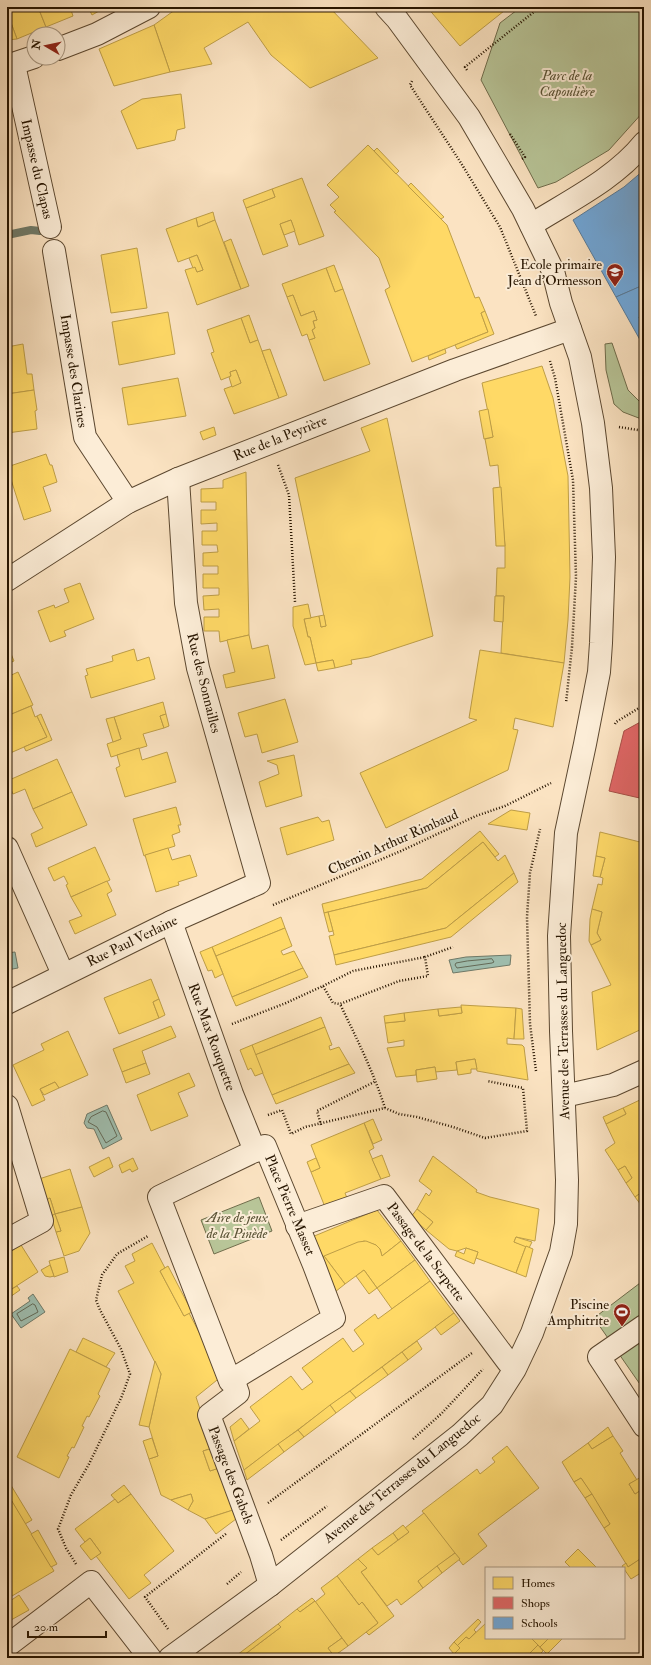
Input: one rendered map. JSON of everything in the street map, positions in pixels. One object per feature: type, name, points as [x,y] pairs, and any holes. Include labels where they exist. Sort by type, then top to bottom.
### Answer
[{"type":"street","points":[[66,46],[97,34],[149,7]]},
{"type":"street","name":"Avenue des Terrasses du Languedoc","points":[[170,1658],[270,1585],[460,1435],[492,1405],[516,1369],[532,1333],[546,1298],[561,1252],[566,1224],[567,1180],[560,1031],[559,936],[566,833],[581,767],[598,672],[601,643],[604,557],[601,488],[593,423],[580,358],[553,271],[531,225],[470,117],[397,19],[386,7]]},
{"type":"street","name":"Impasse du Clapas","points":[[18,63],[50,227]]},
{"type":"street","points":[[531,225],[597,183],[634,156],[644,143]]},
{"type":"street","name":"Impasse des Clarines","points":[[54,252],[85,437],[128,502]]},
{"type":"street","name":"Rue de la Peyrière","points":[[7,580],[128,502],[178,478],[455,370],[570,329]]},
{"type":"street","name":"Rue des Sonnailles","points":[[178,478],[186,602],[198,668],[259,883]]},
{"type":"street","points":[[7,848],[63,974]]},
{"type":"street","name":"Rue Paul Verlaine","points":[[7,1002],[171,922],[259,883]]},
{"type":"street","name":"Rue Max Rouquette","points":[[171,922],[210,1033],[255,1151]]},
{"type":"street","points":[[564,1096],[612,1084],[644,1071]]},
{"type":"street","points":[[7,1106],[42,1221],[7,1240]]},
{"type":"street","name":"Place Pierre Masset","points":[[265,1146],[334,1318],[230,1381],[159,1197],[255,1151],[265,1146]]},
{"type":"street","name":"Passage de la Serpette","points":[[297,1226],[384,1196],[500,1351]]},
{"type":"street","points":[[644,1326],[599,1357],[644,1426]]},
{"type":"street","name":"Passage des Gabels","points":[[233,1379],[238,1393],[209,1416],[261,1555],[270,1585]]},
{"type":"street","points":[[7,1646],[91,1582],[150,1658]]},
{"type":"street","points":[[7,1654],[10,1658]]},
{"type":"path","points":[[469,73],[465,67],[540,7]]},
{"type":"path","points":[[421,52],[410,85],[500,227],[545,339],[555,378],[572,480],[576,577],[572,647],[565,709]]},
{"type":"path","points":[[476,187],[525,157],[508,131]]},
{"type":"path","points":[[270,442],[289,495],[295,602]]},
{"type":"path","points":[[549,791],[552,776]]},
{"type":"path","name":"Chemin Arthur Rimbaud","points":[[270,906],[401,851],[476,816],[505,806],[550,784]]},
{"type":"path","points":[[537,1079],[530,1024],[527,918],[530,873],[540,828]]},
{"type":"path","points":[[210,1033],[286,1003],[353,971],[425,957],[453,947]]},
{"type":"path","points":[[323,986],[333,1003],[340,1004],[399,981],[428,976],[425,957]]},
{"type":"path","points":[[340,1004],[355,1033],[376,1081],[385,1108]]},
{"type":"path","points":[[321,1125],[317,1111],[376,1081]]},
{"type":"path","points":[[244,1123],[282,1110],[291,1134],[305,1127],[321,1125],[385,1108],[399,1114],[417,1117],[453,1127],[485,1138],[527,1131],[523,1088],[487,1081]]},
{"type":"path","points":[[91,1582],[66,1548],[58,1529],[71,1495],[89,1464],[122,1396],[130,1374],[121,1349],[96,1300],[102,1276],[117,1254],[169,1223]]},
{"type":"path","points":[[407,1444],[442,1413],[500,1351]]},
{"type":"path","points":[[170,1631],[145,1597],[247,1517],[500,1351]]},
{"type":"path","points":[[225,1586],[261,1555],[328,1505]]},
{"type":"green space","name":"Parc de la Capoulière","points":[[521,7],[644,7],[644,111],[609,150],[556,182],[538,188],[481,80],[500,23]]},
{"type":"green space","points":[[612,343],[628,390],[644,406],[644,420],[623,412],[614,404],[606,370],[605,344]]},
{"type":"green space","name":"Aire de jeux de la Pinède","points":[[259,1197],[272,1231],[214,1254],[201,1220]]},
{"type":"green space","name":"Piscine Amphitrite","points":[[644,1280],[644,1390],[594,1318]]},
{"type":"water","points":[[15,952],[18,968],[7,970],[7,953]]},
{"type":"water","points":[[511,955],[510,965],[453,973],[449,960],[466,957]]},
{"type":"water","points":[[107,1105],[122,1139],[103,1149],[94,1129],[87,1128],[84,1123],[87,1114]]},
{"type":"water","points":[[33,1294],[45,1312],[21,1328],[11,1314],[30,1301],[28,1298]]},
{"type":"building: Homes","points":[[7,7],[38,7],[46,26],[26,26],[26,35],[17,39],[7,12]]},
{"type":"building: Homes","points":[[38,7],[70,7],[73,16],[46,26]]},
{"type":"building: Homes","points":[[88,7],[106,7],[92,15]]},
{"type":"building: Homes","points":[[179,7],[329,7],[378,58],[310,88],[271,55],[248,22],[204,48],[212,64],[170,72],[154,25]]},
{"type":"building: Homes","points":[[427,7],[500,7],[504,11],[460,46]]},
{"type":"building: Homes","points":[[7,12],[17,39],[7,40]]},
{"type":"building: Homes","points":[[154,25],[170,72],[114,86],[99,49]]},
{"type":"building: Homes","points":[[181,94],[185,128],[177,130],[175,140],[137,149],[121,111],[142,99]]},
{"type":"building: Homes","points":[[368,145],[447,225],[475,298],[479,297],[485,311],[481,313],[488,332],[412,362],[385,290],[390,287],[379,258],[334,212],[336,211],[330,205],[339,197],[327,185]]},
{"type":"building: Homes","points":[[377,148],[399,171],[396,174],[374,151]]},
{"type":"building: Homes","points":[[302,178],[324,236],[299,245],[291,220],[280,224],[288,246],[263,255],[246,208],[275,197],[272,189]]},
{"type":"building: Homes","points":[[411,183],[444,217],[441,219],[408,186]]},
{"type":"building: Homes","points":[[272,189],[275,197],[246,208],[243,200]]},
{"type":"building: Homes","points":[[213,212],[215,220],[198,227],[196,218]]},
{"type":"building: Homes","points":[[196,218],[198,227],[215,220],[241,289],[197,305],[185,270],[195,267],[197,272],[203,270],[197,255],[178,262],[166,229]]},
{"type":"building: Homes","points":[[291,220],[295,231],[284,235],[280,224]]},
{"type":"building: Homes","points":[[231,239],[249,286],[241,289],[224,242]]},
{"type":"building: Homes","points":[[137,248],[147,308],[111,313],[101,255]]},
{"type":"building: Homes","points":[[197,255],[203,270],[197,272],[195,267],[193,268],[189,258]]},
{"type":"building: Homes","points":[[334,265],[343,289],[335,292],[326,268]]},
{"type":"building: Homes","points":[[326,268],[335,292],[343,289],[370,364],[324,381],[309,340],[315,338],[312,330],[315,328],[313,321],[317,320],[314,311],[301,316],[293,295],[287,297],[282,284]]},
{"type":"building: Homes","points":[[293,295],[301,316],[314,311],[317,320],[313,321],[315,328],[312,330],[315,338],[309,340],[307,334],[302,336],[287,297]]},
{"type":"building: Homes","points":[[485,311],[494,334],[457,349],[455,345],[488,332],[481,313]]},
{"type":"building: Homes","points":[[168,312],[175,354],[119,365],[112,322]]},
{"type":"building: Homes","points":[[249,315],[258,340],[250,343],[241,318]]},
{"type":"building: Homes","points":[[241,318],[250,343],[258,340],[279,398],[234,414],[224,389],[241,383],[236,370],[230,372],[231,376],[221,380],[211,353],[214,352],[207,330]]},
{"type":"building: Homes","points":[[23,344],[27,374],[32,374],[34,390],[7,394],[7,347]]},
{"type":"building: Homes","points":[[270,349],[287,395],[279,398],[262,351]]},
{"type":"building: Homes","points":[[445,349],[446,353],[429,360],[428,356]]},
{"type":"building: Homes","points":[[542,366],[553,398],[568,476],[570,577],[564,663],[501,653],[504,596],[496,596],[497,568],[505,568],[505,546],[498,465],[490,466],[485,439],[493,437],[482,383]]},
{"type":"building: Homes","points":[[236,370],[241,383],[232,387],[229,377],[231,376],[230,372]]},
{"type":"building: Homes","points":[[178,378],[186,416],[128,425],[122,388]]},
{"type":"building: Homes","points":[[34,390],[37,410],[35,411],[37,429],[7,433],[7,394]]},
{"type":"building: Homes","points":[[488,409],[493,437],[484,439],[479,411]]},
{"type":"building: Homes","points":[[387,418],[433,636],[369,657],[351,660],[352,664],[335,668],[333,660],[316,663],[304,619],[319,616],[321,627],[326,626],[295,478],[370,451],[361,428]]},
{"type":"building: Homes","points":[[214,427],[216,435],[203,440],[200,432]]},
{"type":"building: Homes","points":[[46,454],[50,465],[52,465],[57,482],[43,487],[51,511],[24,520],[7,467]]},
{"type":"building: Homes","points":[[246,472],[249,635],[220,642],[219,631],[204,631],[204,617],[219,617],[219,609],[204,610],[203,596],[219,595],[219,588],[203,588],[203,574],[218,574],[218,566],[203,566],[203,553],[218,552],[217,545],[202,545],[202,531],[217,531],[217,523],[201,524],[201,510],[216,510],[216,502],[201,502],[201,489],[223,488],[223,480]]},
{"type":"building: Homes","points":[[501,487],[505,546],[496,546],[493,488]]},
{"type":"building: Homes","points":[[80,583],[94,619],[64,631],[66,636],[50,642],[38,611],[54,605],[55,608],[69,602],[64,589]]},
{"type":"building: Homes","points":[[495,596],[504,596],[503,622],[494,621]]},
{"type":"building: Homes","points":[[308,604],[311,618],[304,619],[316,663],[305,665],[293,626],[293,607]]},
{"type":"building: Homes","points":[[324,615],[326,626],[321,627],[319,616]]},
{"type":"building: Homes","points":[[249,635],[252,649],[268,645],[275,678],[226,688],[223,675],[235,672],[227,640]]},
{"type":"building: Homes","points":[[7,644],[14,661],[7,664]]},
{"type":"building: Homes","points":[[134,649],[137,661],[149,657],[155,679],[91,698],[85,676],[88,675],[86,669],[113,661],[112,656]]},
{"type":"building: Homes","points":[[480,650],[564,663],[553,727],[515,718],[513,729],[518,730],[508,770],[386,828],[360,773],[477,720],[469,718]]},
{"type":"building: Homes","points":[[333,660],[335,668],[318,671],[316,663]]},
{"type":"building: Homes","points":[[18,672],[33,705],[7,716],[7,677]]},
{"type":"building: Homes","points":[[285,699],[298,742],[262,753],[257,734],[245,737],[238,713]]},
{"type":"building: Homes","points":[[163,702],[166,714],[160,716],[164,728],[143,734],[147,746],[111,757],[107,744],[121,739],[114,717]]},
{"type":"building: Homes","points":[[31,706],[35,717],[37,716],[47,737],[8,754],[7,716]]},
{"type":"building: Homes","points":[[41,714],[52,740],[26,751],[24,747],[47,737],[37,716]]},
{"type":"building: Homes","points":[[166,714],[169,726],[164,728],[160,716]]},
{"type":"building: Homes","points":[[114,717],[121,739],[113,742],[106,719]]},
{"type":"building: Homes","points":[[139,748],[142,760],[167,752],[176,782],[125,797],[116,768],[120,766],[117,755]]},
{"type":"building: Homes","points":[[294,755],[302,796],[266,807],[259,782],[279,774],[277,765],[267,761]]},
{"type":"building: Homes","points":[[57,759],[72,792],[33,809],[25,789],[13,794],[7,781]]},
{"type":"building: Homes","points":[[72,792],[87,825],[36,847],[31,834],[43,828],[33,809]]},
{"type":"building: Homes","points":[[176,807],[181,825],[178,825],[180,832],[172,835],[175,846],[144,856],[133,819]]},
{"type":"building: Homes","points":[[511,810],[530,813],[527,830],[488,824]]},
{"type":"building: Homes","points":[[318,817],[322,822],[329,820],[334,840],[287,855],[280,828]]},
{"type":"building: Homes","points":[[480,831],[499,854],[495,857],[483,842],[427,888],[324,913],[322,904],[422,879]]},
{"type":"building: Homes","points":[[600,832],[644,843],[644,1028],[597,1050],[592,992],[611,985],[591,945],[601,940],[597,933],[602,912],[592,909],[598,884],[602,885],[603,878],[600,877],[605,858],[596,856]]},
{"type":"building: Homes","points":[[483,842],[498,861],[505,855],[514,873],[446,928],[334,955],[329,936],[334,935],[328,912],[427,888]]},
{"type":"building: Homes","points":[[95,847],[110,880],[71,897],[66,885],[68,884],[64,876],[54,881],[48,868]]},
{"type":"building: Homes","points":[[168,848],[172,860],[190,855],[197,876],[178,882],[179,885],[156,892],[145,855]]},
{"type":"building: Homes","points":[[596,856],[605,858],[600,877],[593,876]]},
{"type":"building: Homes","points":[[514,873],[518,882],[451,937],[336,965],[334,955],[446,928]]},
{"type":"building: Homes","points":[[107,881],[112,891],[107,894],[116,915],[75,934],[69,921],[82,916],[71,897]]},
{"type":"building: Homes","points":[[592,909],[602,912],[597,933],[601,940],[591,945],[589,941]]},
{"type":"building: Homes","points":[[328,912],[333,931],[329,932],[324,913]]},
{"type":"building: Homes","points":[[281,917],[285,928],[216,956],[212,947]]},
{"type":"building: Homes","points":[[285,928],[292,946],[281,951],[283,955],[294,951],[303,968],[232,997],[216,956]]},
{"type":"building: Homes","points":[[212,947],[223,974],[215,978],[212,970],[208,971],[200,952]]},
{"type":"building: Homes","points":[[303,968],[308,977],[236,1006],[232,997]]},
{"type":"building: Homes","points":[[151,979],[159,999],[153,1002],[159,1018],[119,1034],[104,998]]},
{"type":"building: Homes","points":[[159,999],[165,1015],[159,1018],[153,1002]]},
{"type":"building: Homes","points":[[461,1005],[516,1008],[514,1039],[507,1038],[507,1044],[522,1045],[524,1047],[528,1080],[477,1071],[475,1059],[456,1062],[457,1070],[435,1072],[435,1067],[416,1070],[416,1075],[396,1077],[387,1048],[404,1046],[404,1040],[388,1043],[385,1023],[405,1021],[404,1013],[438,1009],[439,1016],[462,1013]]},
{"type":"building: Homes","points":[[461,1007],[462,1013],[439,1016],[438,1009]]},
{"type":"building: Homes","points":[[516,1008],[522,1009],[524,1039],[514,1039]]},
{"type":"building: Homes","points":[[404,1013],[405,1021],[385,1023],[384,1016]]},
{"type":"building: Homes","points":[[321,1017],[325,1027],[255,1055],[252,1045]]},
{"type":"building: Homes","points":[[171,1026],[176,1037],[142,1051],[146,1063],[122,1072],[113,1049]]},
{"type":"building: Homes","points":[[325,1027],[332,1045],[329,1046],[330,1050],[339,1047],[349,1064],[272,1095],[255,1055]]},
{"type":"building: Homes","points":[[68,1031],[88,1075],[59,1088],[55,1082],[40,1089],[45,1100],[32,1106],[13,1065],[44,1050],[41,1044]]},
{"type":"building: Homes","points":[[252,1045],[263,1073],[255,1076],[251,1068],[248,1070],[240,1050]]},
{"type":"building: Homes","points":[[475,1059],[477,1069],[471,1069],[471,1073],[458,1075],[456,1062]]},
{"type":"building: Homes","points":[[146,1063],[150,1074],[126,1083],[122,1072]]},
{"type":"building: Homes","points":[[349,1064],[355,1073],[276,1104],[272,1095]]},
{"type":"building: Homes","points":[[435,1067],[437,1079],[417,1082],[416,1070]]},
{"type":"building: Homes","points":[[189,1073],[195,1086],[178,1093],[188,1116],[151,1131],[137,1095]]},
{"type":"building: Homes","points":[[55,1082],[59,1088],[44,1095],[40,1089]]},
{"type":"building: Homes","points":[[644,1098],[644,1196],[642,1192],[635,1197],[626,1183],[632,1178],[625,1166],[618,1170],[605,1150],[615,1143],[606,1124],[626,1114],[623,1108]]},
{"type":"building: Homes","points":[[623,1108],[626,1114],[606,1124],[603,1117]]},
{"type":"building: Homes","points":[[373,1119],[382,1140],[373,1144],[364,1123]]},
{"type":"building: Homes","points":[[364,1123],[374,1148],[369,1151],[381,1179],[345,1193],[347,1198],[325,1207],[311,1172],[320,1168],[311,1145]]},
{"type":"building: Homes","points":[[382,1155],[390,1176],[381,1179],[372,1159]]},
{"type":"building: Homes","points":[[433,1156],[477,1190],[476,1192],[539,1209],[535,1241],[516,1237],[514,1242],[526,1246],[516,1273],[476,1258],[478,1252],[466,1248],[457,1251],[449,1249],[426,1230],[433,1222],[417,1209],[426,1193],[429,1196],[432,1191],[419,1181]]},
{"type":"building: Homes","points":[[109,1157],[113,1167],[94,1177],[89,1167]]},
{"type":"building: Homes","points":[[133,1158],[138,1169],[132,1172],[130,1169],[122,1173],[119,1165]]},
{"type":"building: Homes","points":[[316,1158],[320,1168],[311,1172],[307,1162]]},
{"type":"building: Homes","points":[[625,1166],[632,1178],[626,1183],[618,1170]]},
{"type":"building: Homes","points":[[70,1169],[82,1207],[55,1214],[50,1198],[46,1200],[39,1179]]},
{"type":"building: Homes","points":[[642,1192],[644,1196],[644,1209],[635,1197]]},
{"type":"building: Homes","points":[[50,1198],[55,1214],[51,1216],[46,1200]]},
{"type":"building: Homes","points":[[82,1207],[90,1233],[79,1251],[64,1256],[56,1232],[61,1231],[55,1214]]},
{"type":"building: Homes","points":[[417,1209],[433,1222],[426,1230],[411,1217]]},
{"type":"building: Homes","points":[[377,1210],[401,1241],[382,1256],[380,1249],[376,1245],[364,1241],[321,1258],[312,1237]]},
{"type":"building: Homes","points":[[55,1214],[61,1231],[56,1232],[51,1216]]},
{"type":"building: Homes","points":[[516,1237],[532,1242],[529,1248],[514,1242]]},
{"type":"building: Homes","points":[[366,1241],[376,1245],[380,1249],[382,1256],[401,1241],[415,1260],[377,1288],[364,1270],[345,1284],[324,1256],[358,1242]]},
{"type":"building: Homes","points":[[152,1243],[165,1268],[160,1271],[184,1316],[189,1313],[222,1376],[196,1397],[213,1448],[203,1451],[210,1471],[219,1468],[233,1510],[205,1519],[188,1510],[193,1501],[191,1494],[171,1500],[161,1495],[149,1459],[158,1456],[149,1427],[161,1374],[118,1291],[134,1283],[125,1266],[135,1261],[132,1254]]},
{"type":"building: Homes","points":[[21,1245],[38,1272],[7,1292],[7,1254]]},
{"type":"building: Homes","points":[[526,1246],[533,1249],[526,1277],[516,1273]]},
{"type":"building: Homes","points":[[466,1248],[478,1252],[474,1264],[455,1256],[457,1251],[464,1254]]},
{"type":"building: Homes","points":[[324,1256],[345,1284],[335,1292],[321,1258]]},
{"type":"building: Homes","points":[[64,1257],[68,1272],[54,1277],[49,1261]]},
{"type":"building: Homes","points":[[415,1260],[430,1281],[392,1309],[377,1288]]},
{"type":"building: Homes","points":[[50,1265],[54,1276],[45,1276],[41,1270]]},
{"type":"building: Homes","points":[[168,1266],[192,1312],[184,1316],[160,1271]]},
{"type":"building: Homes","points":[[364,1270],[377,1288],[369,1294],[356,1276]]},
{"type":"building: Homes","points":[[430,1281],[454,1313],[244,1470],[234,1441],[260,1421],[250,1407],[291,1376],[302,1390],[313,1382],[302,1368],[343,1338],[353,1352],[364,1344],[354,1330],[375,1314],[378,1319]]},
{"type":"building: Homes","points":[[17,1286],[20,1290],[7,1299],[7,1292]]},
{"type":"building: Homes","points":[[454,1313],[460,1321],[441,1335],[435,1327]]},
{"type":"building: Homes","points":[[83,1338],[115,1353],[106,1367],[76,1352]]},
{"type":"building: Homes","points":[[417,1341],[422,1349],[408,1360],[402,1352]]},
{"type":"building: Homes","points":[[70,1349],[110,1369],[98,1394],[100,1396],[89,1417],[87,1416],[82,1426],[84,1427],[74,1448],[72,1447],[67,1456],[69,1457],[59,1478],[17,1457]]},
{"type":"building: Homes","points":[[402,1352],[408,1360],[388,1375],[382,1367]]},
{"type":"building: Homes","points":[[155,1361],[161,1374],[149,1427],[139,1425]]},
{"type":"building: Homes","points":[[382,1367],[388,1375],[356,1398],[350,1391]]},
{"type":"building: Homes","points":[[350,1391],[356,1398],[336,1413],[330,1405]]},
{"type":"building: Homes","points":[[330,1405],[336,1413],[304,1437],[298,1430]]},
{"type":"building: Homes","points":[[241,1418],[249,1429],[234,1441],[230,1427]]},
{"type":"building: Homes","points":[[608,1427],[613,1436],[592,1449],[588,1443]]},
{"type":"building: Homes","points":[[298,1430],[304,1437],[284,1452],[278,1444]]},
{"type":"building: Homes","points":[[613,1436],[623,1451],[620,1453],[637,1480],[629,1484],[635,1494],[644,1488],[644,1557],[628,1567],[604,1528],[610,1524],[581,1478],[574,1482],[562,1462],[588,1443],[592,1449]]},
{"type":"building: Homes","points":[[152,1438],[158,1456],[149,1459],[143,1441]]},
{"type":"building: Homes","points":[[278,1444],[284,1452],[247,1480],[244,1470]]},
{"type":"building: Homes","points":[[507,1446],[539,1488],[478,1534],[487,1546],[463,1565],[422,1511],[477,1469],[480,1474],[495,1462],[492,1458]]},
{"type":"building: Homes","points":[[213,1448],[219,1468],[210,1471],[203,1451]]},
{"type":"building: Homes","points":[[641,1477],[644,1482],[644,1488],[635,1494],[629,1484]]},
{"type":"building: Homes","points":[[581,1478],[592,1494],[585,1498],[574,1482]]},
{"type":"building: Homes","points":[[9,1482],[32,1520],[25,1524],[7,1493],[7,1483]]},
{"type":"building: Homes","points":[[124,1485],[131,1494],[118,1503],[111,1495]]},
{"type":"building: Homes","points":[[7,1493],[54,1571],[7,1599]]},
{"type":"building: Homes","points":[[131,1494],[174,1551],[144,1575],[151,1583],[129,1599],[96,1556],[101,1553],[90,1538],[85,1542],[75,1529],[115,1499],[118,1503]]},
{"type":"building: Homes","points":[[191,1494],[193,1501],[188,1510],[171,1500]]},
{"type":"building: Homes","points":[[592,1494],[610,1524],[604,1528],[585,1498]]},
{"type":"building: Homes","points":[[233,1510],[236,1519],[216,1534],[205,1519]]},
{"type":"building: Homes","points":[[424,1513],[455,1553],[418,1581],[423,1588],[401,1605],[397,1599],[387,1606],[361,1572],[367,1568],[358,1559],[372,1548],[378,1555],[409,1532],[405,1528]]},
{"type":"building: Homes","points":[[403,1525],[409,1532],[398,1540],[393,1533]]},
{"type":"building: Homes","points":[[38,1530],[57,1564],[51,1567],[31,1534]]},
{"type":"building: Homes","points":[[393,1533],[398,1540],[378,1555],[372,1548]]},
{"type":"building: Homes","points":[[90,1538],[101,1553],[91,1560],[80,1546]]},
{"type":"building: Homes","points":[[578,1549],[596,1567],[570,1567],[565,1562]]},
{"type":"building: Homes","points":[[455,1553],[460,1559],[442,1573],[437,1566]]},
{"type":"building: Homes","points":[[643,1557],[644,1571],[631,1579],[625,1570],[625,1567],[622,1566],[626,1563],[628,1567]]},
{"type":"building: Homes","points":[[358,1559],[367,1568],[361,1572],[394,1616],[369,1635],[366,1632],[378,1623],[362,1602],[359,1605],[337,1576]]},
{"type":"building: Homes","points":[[437,1566],[442,1573],[423,1588],[418,1581]]},
{"type":"building: Homes","points":[[337,1576],[359,1605],[362,1602],[378,1623],[348,1646],[315,1602],[325,1594],[321,1588]]},
{"type":"building: Homes","points":[[19,1595],[29,1610],[11,1620],[7,1614],[7,1603]]},
{"type":"building: Homes","points":[[312,1598],[315,1601],[300,1612],[297,1609]]},
{"type":"building: Homes","points":[[315,1601],[342,1638],[328,1648],[334,1656],[332,1658],[240,1658],[281,1627],[278,1624],[297,1609],[300,1612]]},
{"type":"building: Homes","points":[[478,1619],[481,1622],[474,1630],[476,1632],[469,1639],[466,1637],[457,1646],[454,1642]]},
{"type":"building: Homes","points":[[278,1624],[281,1627],[240,1658],[233,1658]]},
{"type":"building: Homes","points":[[485,1624],[485,1639],[532,1639],[538,1645],[525,1658],[453,1658],[451,1656],[460,1648],[457,1646],[466,1637],[469,1639]]},
{"type":"building: Homes","points":[[342,1638],[348,1646],[334,1656],[328,1648]]},
{"type":"building: Homes","points":[[532,1639],[548,1639],[540,1647]]},
{"type":"building: Homes","points":[[548,1639],[562,1639],[547,1654],[540,1647]]},
{"type":"building: Homes","points":[[454,1642],[460,1648],[454,1654],[449,1648]]},
{"type":"building: Homes","points":[[538,1645],[543,1651],[536,1658],[525,1658]]},
{"type":"building: Shops","points":[[644,720],[644,799],[609,791],[624,731]]},
{"type":"building: Schools","points":[[644,170],[644,285],[616,297],[573,220],[624,187]]},
{"type":"building: Schools","points":[[641,286],[644,294],[644,313],[639,317],[644,331],[644,347],[616,297]]},
{"type":"building: Schools","points":[[644,313],[644,331],[639,317]]},
{"type":"waterway","points":[[7,235],[31,230],[40,231]]},
{"type":"place","name":"Ecole primaire Jean d'Ormesson","points":[[615,287]]},
{"type":"place","name":"Piscine Amphitrite","points":[[622,1327]]}]
